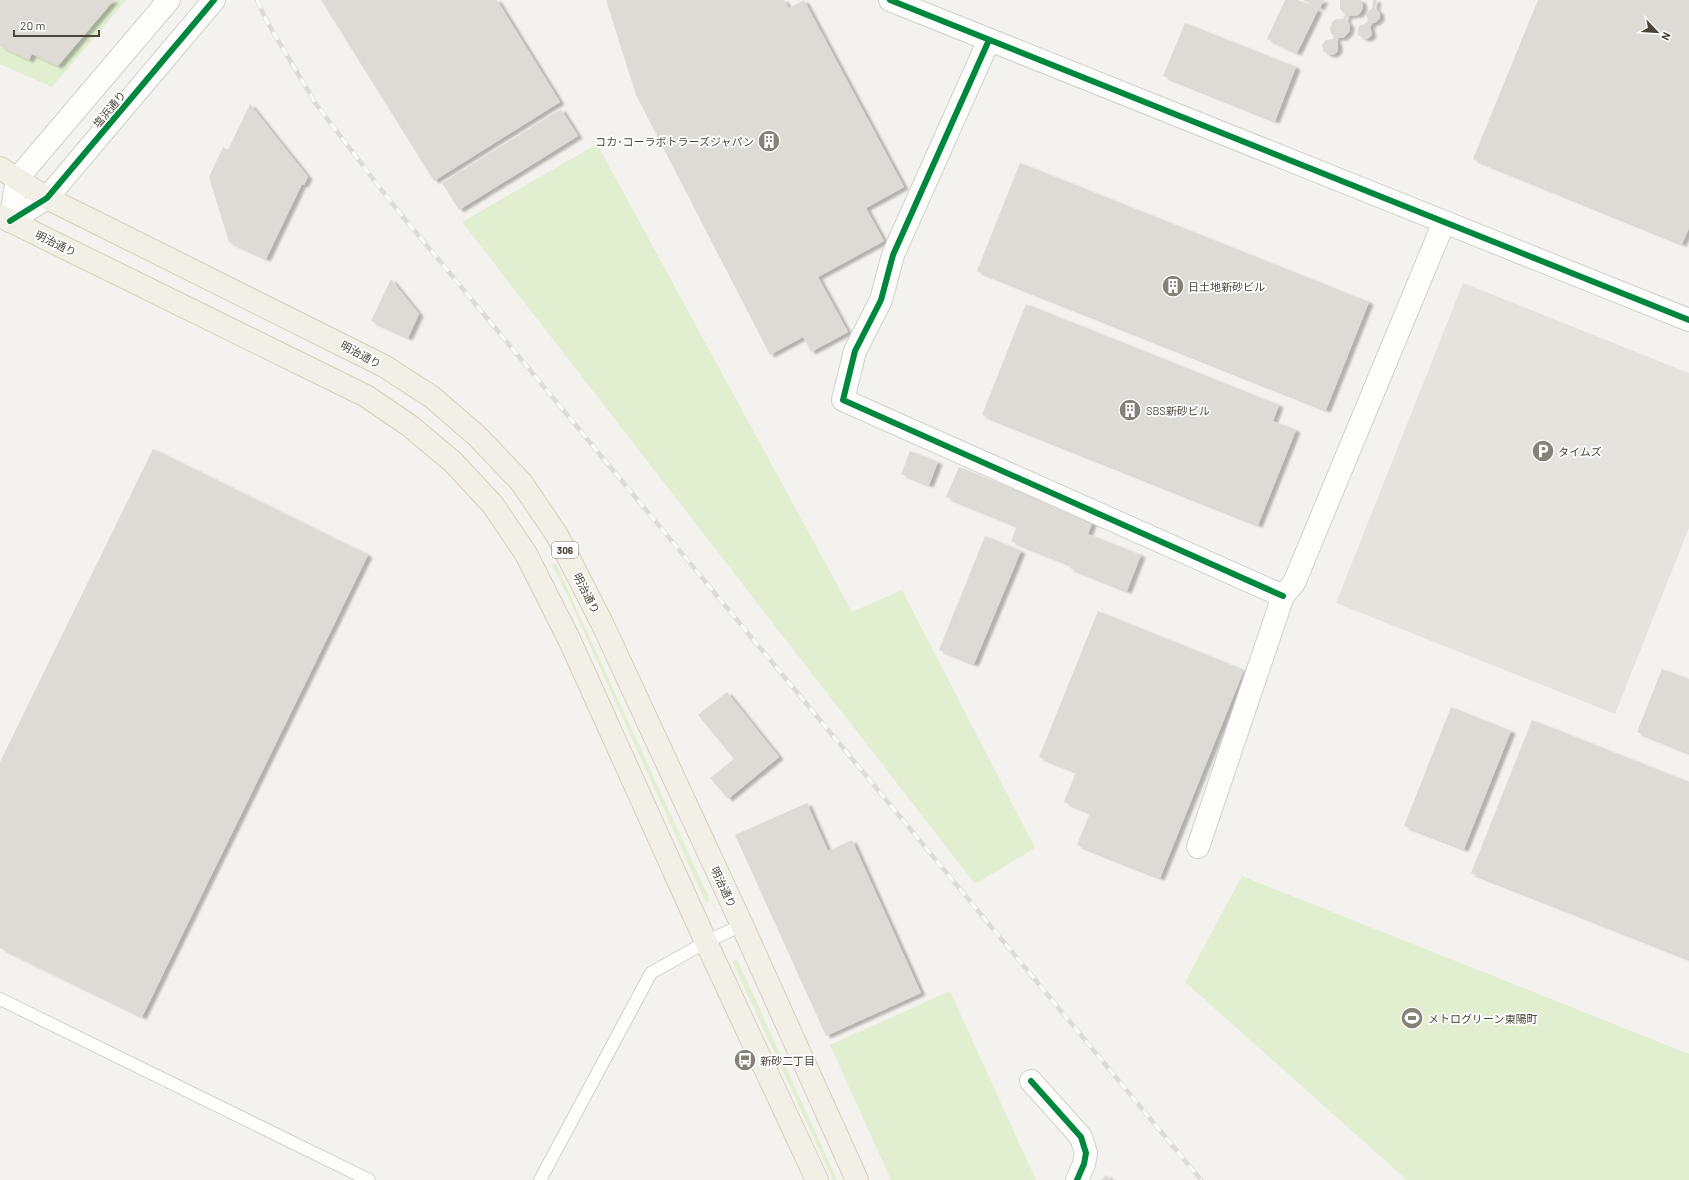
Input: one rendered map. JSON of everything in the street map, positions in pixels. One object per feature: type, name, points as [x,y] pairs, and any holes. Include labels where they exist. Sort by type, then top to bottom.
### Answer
[{"type":"main road","name":"明治通り","points":[[9,174],[47,198],[384,366],[432,397],[477,436],[521,482],[557,535],[602,623],[742,925],[857,1180]]},
{"type":"main road","name":"明治通り","points":[[5,218],[366,396],[410,426],[453,462],[493,505],[526,554],[569,639],[706,942],[816,1180]]},
{"type":"street","points":[[5,218],[9,174],[169,0]]},
{"type":"street","name":"塩浜通り","points":[[5,218],[47,198],[214,0]]},
{"type":"street","points":[[890,0],[1689,320]]},
{"type":"street","points":[[989,40],[893,256],[881,300],[855,351],[843,400],[1283,596]]},
{"type":"street","points":[[1198,847],[1283,596],[1294,583],[1444,222]]},
{"type":"street","points":[[1031,1081],[1081,1137],[1086,1153],[1084,1164],[1077,1180]]},
{"type":"lane","points":[[540,1180],[651,973],[706,942],[742,925]]},
{"type":"lane","points":[[0,998],[369,1180]]},
{"type":"green space","points":[[0,0],[126,0],[52,87],[0,64]]},
{"type":"green space","points":[[597,144],[852,612],[902,590],[1035,848],[975,884],[462,222]]},
{"type":"green space","points":[[556,564],[709,898],[709,902],[705,901],[570,601],[552,565]]},
{"type":"green space","name":"メトログリーン東陽町","points":[[1242,876],[1689,1054],[1689,1180],[1407,1180],[1185,982]]},
{"type":"green space","points":[[734,960],[738,961],[837,1180],[833,1180],[733,963]]},
{"type":"green space","points":[[950,991],[1036,1180],[891,1180],[830,1045]]},
{"type":"shaded area","name":"タイムズ","points":[[1463,283],[1689,373],[1689,528],[1615,714],[1336,603]]},
{"type":"building","points":[[0,0],[114,0],[58,66],[32,54],[29,60],[0,46]]},
{"type":"building","points":[[321,0],[497,0],[560,102],[434,181]]},
{"type":"building","name":"コカ･コーラボトラーズジャパン","points":[[606,0],[784,0],[789,8],[804,0],[904,187],[866,208],[884,241],[818,277],[848,332],[811,352],[803,337],[770,355],[636,95]]},
{"type":"building","points":[[1285,0],[1298,0],[1318,10],[1297,53],[1267,39]]},
{"type":"building","points":[[1303,0],[1324,0],[1320,8]]},
{"type":"building","points":[[1340,0],[1361,0],[1363,6],[1358,15],[1348,16],[1346,20],[1350,25],[1349,32],[1343,38],[1337,38],[1336,41],[1338,44],[1338,50],[1335,54],[1329,55],[1323,51],[1322,45],[1326,40],[1333,39],[1334,36],[1330,29],[1332,22],[1336,19],[1343,19],[1345,15],[1340,9]]},
{"type":"building","points":[[1373,0],[1377,0],[1375,8],[1380,13],[1380,18],[1370,26],[1372,35],[1369,38],[1364,39],[1358,35],[1358,29],[1360,25],[1365,24],[1368,20],[1366,14],[1372,8]]},
{"type":"building","points":[[1538,0],[1689,0],[1689,228],[1682,244],[1473,159]]},
{"type":"building","points":[[1185,23],[1296,67],[1275,121],[1163,76]]},
{"type":"building","points":[[250,104],[308,177],[304,185],[302,184],[266,259],[229,242],[209,177],[223,147],[228,150]]},
{"type":"building","points":[[561,109],[578,136],[459,210],[442,183]]},
{"type":"building","name":"日土地新砂ビル","points":[[1020,163],[1369,302],[1326,410],[977,271]]},
{"type":"building","points":[[391,279],[419,314],[408,338],[371,321]]},
{"type":"building","name":"SBS新砂ビル","points":[[1026,304],[1279,405],[1273,421],[1296,430],[1258,525],[982,415]]},
{"type":"building","points":[[153,449],[368,555],[142,1017],[0,948],[0,762]]},
{"type":"building","points":[[910,451],[938,462],[929,485],[901,474]]},
{"type":"building","points":[[959,467],[1093,521],[1088,534],[1141,555],[1127,591],[1070,568],[1071,565],[1011,541],[1017,526],[946,497]]},
{"type":"building","points":[[985,536],[1021,551],[974,664],[939,650]]},
{"type":"building","points":[[1098,611],[1244,670],[1160,878],[1077,845],[1090,813],[1064,802],[1076,772],[1039,757]]},
{"type":"building","points":[[1662,669],[1689,679],[1689,753],[1637,732]]},
{"type":"building","points":[[727,692],[779,757],[728,799],[710,778],[734,759],[698,715]]},
{"type":"building","points":[[1451,707],[1511,731],[1464,849],[1404,826]]},
{"type":"building","points":[[1532,720],[1689,782],[1689,959],[1471,873]]},
{"type":"building","points":[[807,803],[828,851],[852,840],[921,993],[826,1036],[735,835]]},
{"type":"building","points":[[1106,1175],[1111,1180],[1101,1180]]},
{"type":"railway","points":[[257,0],[266,20],[316,104],[390,201],[1201,1180]]},
{"type":"cycle path","points":[[10,221],[47,198],[214,0]]},
{"type":"cycle path","points":[[890,0],[1689,320]]},
{"type":"cycle path","points":[[989,40],[893,255],[881,300],[855,351],[843,400],[1283,596]]},
{"type":"cycle path","points":[[1031,1081],[1081,1137],[1086,1153],[1084,1164],[1077,1180]]},
{"type":"place","name":"コカ･コーラボトラーズジャパン","points":[[769,141]]},
{"type":"place","name":"日土地新砂ビル","points":[[1173,286]]},
{"type":"place","name":"SBS新砂ビル","points":[[1130,410]]},
{"type":"place","name":"タイムズ","points":[[1543,451]]},
{"type":"place","name":"メトログリーン東陽町","points":[[1412,1018]]},
{"type":"place","name":"新砂二丁目","points":[[745,1060]]}]
